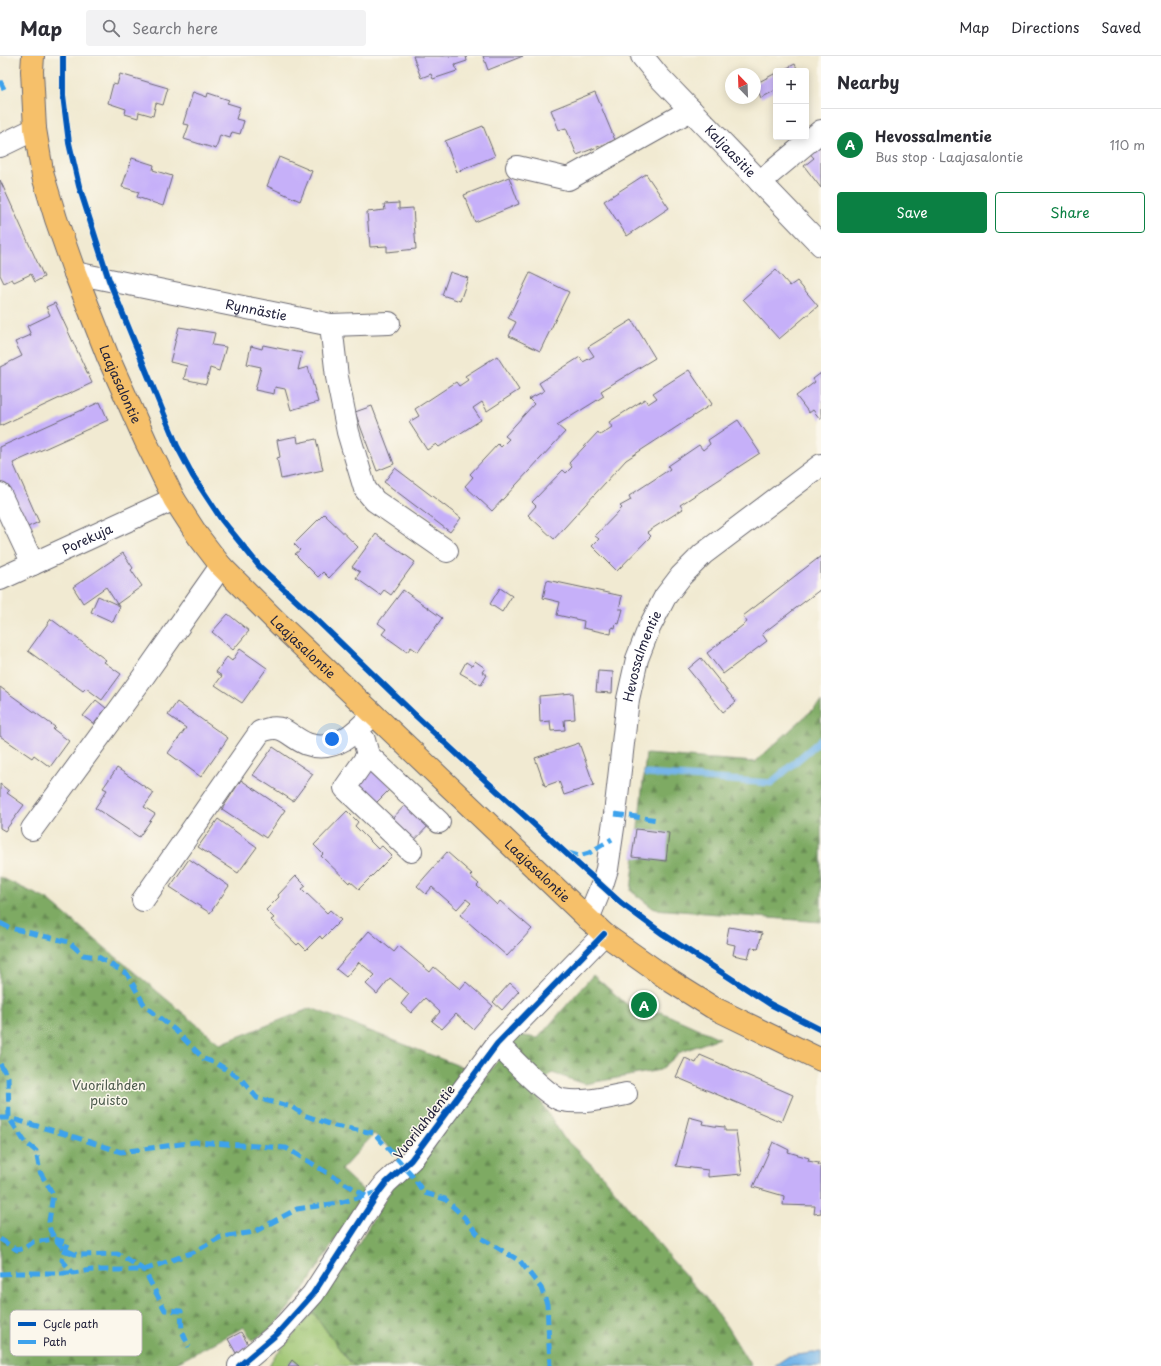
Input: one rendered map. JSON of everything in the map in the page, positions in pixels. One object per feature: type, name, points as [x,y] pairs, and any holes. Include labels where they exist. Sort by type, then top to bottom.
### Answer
[{"type":"main road","name":"Laajasalontie","points":[[33,56],[32,71],[35,129],[43,176],[74,273],[108,358],[174,499],[198,536],[221,566],[279,624],[367,721],[604,934],[672,982],[712,1007],[821,1060]]},
{"type":"street","name":"Kaljaasitie","points":[[642,56],[691,110],[821,245]]},
{"type":"street","points":[[517,167],[568,179],[691,110]]},
{"type":"street","points":[[0,146],[35,129]]},
{"type":"street","points":[[760,182],[821,131]]},
{"type":"street","name":"Rynnästie","points":[[74,273],[331,325],[389,323]]},
{"type":"street","points":[[331,325],[337,377],[348,432],[365,489],[375,501],[447,551]]},
{"type":"street","name":"Hevossalmentie","points":[[588,919],[607,869],[628,699],[637,659],[649,628],[666,597],[681,576],[703,554],[821,465]]},
{"type":"street","points":[[0,494],[33,564]]},
{"type":"street","name":"Porekuja","points":[[0,579],[174,499]]},
{"type":"street","points":[[32,828],[141,680],[221,566]]},
{"type":"street","points":[[367,721],[368,755],[344,788],[411,851]]},
{"type":"street","points":[[143,900],[260,732],[269,728],[283,729],[308,744],[320,746],[333,744],[346,739],[367,721]]},
{"type":"street","points":[[368,755],[439,822]]},
{"type":"street","name":"Vuorilahdentie","points":[[239,1366],[277,1334],[313,1294],[379,1192],[386,1183],[411,1160],[497,1044],[604,934]]},
{"type":"street","points":[[497,1044],[543,1089],[560,1100],[580,1102],[626,1094]]},
{"type":"green space","points":[[821,702],[821,922],[654,909],[631,891],[646,754],[755,762]]},
{"type":"green space","name":"Vuorilahden puisto","points":[[0,877],[48,900],[220,1044],[311,1008],[467,1069],[398,1155],[374,1134],[341,1170],[365,1192],[305,1288],[273,1327],[252,1341],[244,1327],[171,1366],[0,1366]]},
{"type":"green space","points":[[593,975],[639,1015],[661,1012],[719,1038],[681,1052],[660,1070],[585,1084],[552,1073],[533,1089],[563,1137],[603,1176],[670,1258],[705,1297],[727,1327],[751,1366],[355,1366],[347,1359],[313,1312],[344,1267],[394,1185],[421,1167],[444,1128],[518,1035],[538,1038]]},
{"type":"green space","points":[[313,1312],[347,1359],[355,1366],[320,1366],[317,1363],[315,1366],[299,1366],[292,1360],[288,1366],[269,1366],[272,1360]]},
{"type":"water","points":[[821,1352],[821,1366],[774,1366],[789,1356]]},
{"type":"building","points":[[413,56],[466,56],[467,61],[455,65],[457,71],[433,79],[431,74],[421,78]]},
{"type":"building","points":[[483,56],[523,56],[488,70]]},
{"type":"building","points":[[795,64],[797,68],[787,68]]},
{"type":"building","points":[[120,74],[168,88],[163,105],[156,103],[153,116],[139,112],[138,118],[125,114],[126,109],[108,103],[113,84],[117,85]]},
{"type":"building","points":[[773,75],[773,92],[761,98],[761,81]]},
{"type":"building","points":[[193,92],[207,97],[208,93],[229,100],[227,103],[240,107],[236,119],[244,121],[240,134],[232,132],[230,138],[220,135],[216,149],[184,139],[189,125],[183,124]]},
{"type":"building","points":[[595,92],[615,140],[577,155],[566,128],[559,130],[551,110]]},
{"type":"building","points":[[483,126],[495,156],[457,172],[445,141]]},
{"type":"building","points":[[821,138],[821,188],[804,166],[814,158],[806,149]]},
{"type":"building","points":[[279,157],[312,171],[300,201],[267,186]]},
{"type":"building","points":[[132,158],[154,165],[153,170],[172,176],[163,206],[137,197],[139,192],[122,187]]},
{"type":"building","points":[[646,174],[669,208],[627,236],[604,201]]},
{"type":"building","points":[[509,177],[519,204],[475,222],[464,195]]},
{"type":"building","points":[[0,180],[44,277],[35,282],[31,274],[14,282],[12,279],[4,283],[0,275]]},
{"type":"building","points":[[399,203],[399,209],[413,208],[416,249],[387,252],[387,246],[370,247],[367,212],[385,210],[384,204]]},
{"type":"building","points":[[776,270],[790,286],[797,281],[818,306],[779,339],[743,299]]},
{"type":"building","points":[[450,272],[468,278],[460,301],[442,295]]},
{"type":"building","points":[[530,273],[569,292],[540,351],[509,336],[516,322],[508,318]]},
{"type":"building","points":[[55,303],[92,383],[0,426],[0,367],[22,356],[15,342],[31,335],[27,326],[50,315],[46,307]]},
{"type":"building","points":[[632,320],[655,358],[601,391],[604,396],[557,425],[565,432],[492,511],[465,486],[473,477],[470,474],[498,444],[501,447],[509,439],[505,436],[534,404],[529,399],[544,391],[539,383],[580,357],[583,362],[594,356],[588,347]]},
{"type":"building","points":[[179,327],[215,333],[212,345],[226,347],[219,371],[210,368],[206,384],[184,379],[187,366],[170,362]]},
{"type":"building","points":[[263,345],[302,353],[298,370],[308,367],[318,402],[291,410],[285,389],[275,387],[274,394],[255,390],[261,367],[247,364],[251,346],[262,349]]},
{"type":"building","points":[[497,356],[519,390],[487,411],[482,402],[473,408],[481,420],[439,447],[436,444],[427,450],[409,422],[419,416],[415,409],[456,382],[459,386],[468,380],[465,376]]},
{"type":"building","points":[[689,370],[712,404],[626,460],[554,539],[528,515],[536,506],[532,502],[563,470],[566,473],[572,467],[569,463],[598,432],[600,435],[612,427],[609,422],[645,399],[648,404],[657,398],[653,393]]},
{"type":"building","points":[[821,373],[820,419],[813,410],[809,413],[796,396],[815,382],[813,379]]},
{"type":"building","points":[[100,402],[108,420],[13,463],[39,522],[21,530],[0,483],[0,447]]},
{"type":"building","points":[[372,406],[394,464],[377,471],[355,412]]},
{"type":"building","points":[[738,420],[760,453],[680,505],[683,509],[647,532],[651,536],[617,571],[592,546],[599,539],[595,536],[622,508],[620,506],[631,500],[629,496],[670,469],[668,466],[699,445],[703,450],[710,444],[708,440]]},
{"type":"building","points":[[297,436],[298,443],[316,439],[323,470],[281,479],[277,458],[280,457],[277,440]]},
{"type":"building","points":[[395,468],[461,518],[450,532],[384,482]]},
{"type":"building","points":[[324,514],[358,547],[329,578],[323,572],[318,577],[295,554],[300,550],[294,544]]},
{"type":"building","points":[[376,534],[415,562],[391,595],[384,590],[380,595],[356,578],[360,572],[352,567]]},
{"type":"building","points":[[123,553],[133,568],[131,570],[142,586],[117,604],[106,587],[83,603],[73,587]]},
{"type":"building","points":[[821,556],[821,589],[762,634],[767,641],[723,674],[707,653],[747,622],[743,616]]},
{"type":"building","points":[[547,580],[622,596],[619,609],[623,609],[619,624],[616,623],[615,628],[612,627],[611,634],[583,628],[584,621],[557,615],[560,602],[543,598]]},
{"type":"building","points":[[500,588],[512,596],[502,612],[490,604]]},
{"type":"building","points":[[403,590],[442,618],[418,652],[411,647],[407,652],[382,634],[386,629],[378,623]]},
{"type":"building","points":[[98,596],[120,606],[113,622],[91,612]]},
{"type":"building","points":[[228,614],[249,631],[233,650],[212,632]]},
{"type":"building","points":[[51,619],[106,660],[104,662],[121,674],[102,700],[86,688],[83,691],[28,651]]},
{"type":"building","points":[[240,649],[267,668],[242,703],[215,685],[222,676],[216,672],[227,657],[232,661]]},
{"type":"building","points":[[701,658],[736,702],[723,712],[688,669]]},
{"type":"building","points":[[475,661],[485,668],[482,672],[487,675],[481,685],[460,673],[466,662],[472,666]]},
{"type":"building","points":[[598,671],[613,672],[612,693],[596,692]]},
{"type":"building","points":[[0,687],[55,727],[53,729],[69,741],[50,767],[34,755],[32,758],[0,736]]},
{"type":"building","points":[[573,693],[575,719],[564,720],[565,730],[551,731],[550,721],[540,722],[539,696]]},
{"type":"building","points":[[96,700],[106,708],[94,724],[83,716]]},
{"type":"building","points":[[177,702],[228,738],[201,777],[168,753],[186,728],[168,715]]},
{"type":"building","points":[[579,743],[594,785],[564,795],[559,781],[545,786],[535,758]]},
{"type":"building","points":[[273,747],[313,774],[293,801],[253,775]]},
{"type":"building","points":[[117,768],[154,793],[144,807],[155,814],[139,837],[95,808],[107,790],[103,788]]},
{"type":"building","points":[[373,769],[392,787],[374,805],[355,787]]},
{"type":"building","points":[[241,780],[285,810],[266,838],[222,809]]},
{"type":"building","points":[[0,784],[9,791],[7,793],[24,805],[5,831],[0,828]]},
{"type":"building","points":[[408,802],[431,823],[412,843],[389,822]]},
{"type":"building","points":[[347,811],[358,822],[355,826],[378,849],[382,846],[392,856],[359,889],[350,881],[349,883],[321,856],[323,854],[314,845]]},
{"type":"building","points":[[218,819],[257,847],[238,873],[198,847]]},
{"type":"building","points":[[636,829],[669,833],[666,861],[632,857]]},
{"type":"building","points":[[447,852],[472,874],[470,876],[479,884],[477,886],[497,905],[500,901],[532,929],[507,956],[460,915],[471,903],[466,899],[457,909],[432,887],[426,894],[417,886]]},
{"type":"building","points":[[189,859],[229,886],[210,913],[170,887]]},
{"type":"building","points":[[296,876],[306,886],[302,889],[305,892],[327,913],[330,910],[341,920],[322,939],[320,936],[306,950],[299,943],[297,945],[271,920],[274,918],[266,910]]},
{"type":"building","points":[[729,927],[762,933],[758,949],[751,948],[748,958],[733,955],[735,945],[726,943]]},
{"type":"building","points":[[369,931],[394,952],[399,946],[430,972],[434,967],[460,989],[466,982],[493,1006],[473,1029],[456,1014],[442,1029],[432,1021],[440,1012],[425,998],[411,1013],[401,1004],[409,994],[390,978],[377,994],[366,984],[375,975],[359,962],[346,977],[336,969]]},
{"type":"building","points":[[510,983],[519,991],[502,1010],[493,1002]]},
{"type":"building","points":[[700,1055],[793,1095],[782,1122],[676,1077],[685,1058],[696,1063]]},
{"type":"building","points":[[689,1117],[704,1121],[703,1124],[725,1127],[725,1131],[736,1131],[742,1174],[708,1177],[708,1170],[676,1166]]},
{"type":"building","points":[[773,1142],[789,1150],[788,1152],[809,1158],[808,1161],[819,1163],[818,1165],[821,1165],[821,1213],[814,1214],[815,1206],[783,1205],[784,1196],[753,1187]]},
{"type":"building","points":[[241,1332],[249,1346],[236,1353],[228,1339]]},
{"type":"building","points":[[292,1360],[299,1366],[288,1366]]},
{"type":"waterway","points":[[647,774],[771,783],[821,740]]},
{"type":"marked path","points":[[0,81],[4,89]]},
{"type":"marked path","points":[[615,814],[658,820]]},
{"type":"marked path","points":[[568,853],[579,856],[589,853],[612,839]]},
{"type":"marked path","points":[[0,923],[10,928],[69,942],[83,955],[98,957],[127,974],[145,1006],[175,1030],[204,1059],[216,1063],[241,1079],[257,1098],[292,1107],[304,1115],[335,1126],[374,1133],[411,1174],[424,1193],[445,1199],[464,1217],[481,1238],[520,1261],[541,1288],[547,1304],[550,1366]]},
{"type":"marked path","points":[[0,1064],[8,1077],[9,1118],[25,1142],[36,1151],[40,1172],[53,1194],[49,1222],[50,1230],[55,1239],[65,1250],[77,1255],[119,1254],[144,1270],[165,1310],[181,1311],[182,1331],[189,1347]]},
{"type":"marked path","points":[[0,1118],[9,1118],[121,1152],[196,1142],[286,1148],[366,1196]]},
{"type":"marked path","points":[[0,1239],[17,1250],[25,1248],[33,1242],[55,1239],[68,1243],[62,1260],[73,1273],[92,1270],[144,1270],[194,1252],[221,1237],[254,1232],[297,1209],[339,1203],[379,1192]]},
{"type":"marked path","points":[[0,1274],[73,1273]]},
{"type":"cycle path","points":[[63,56],[63,95],[69,143],[79,186],[109,280],[177,446],[193,476],[222,520],[260,567],[414,714],[621,903],[663,934],[770,1004],[821,1030]]},
{"type":"cycle path","points":[[239,1366],[277,1334],[313,1294],[379,1192],[386,1183],[411,1160],[497,1044],[604,934]]},
{"type":"place","name":"Hevossalmentie","points":[[644,1005]]}]
